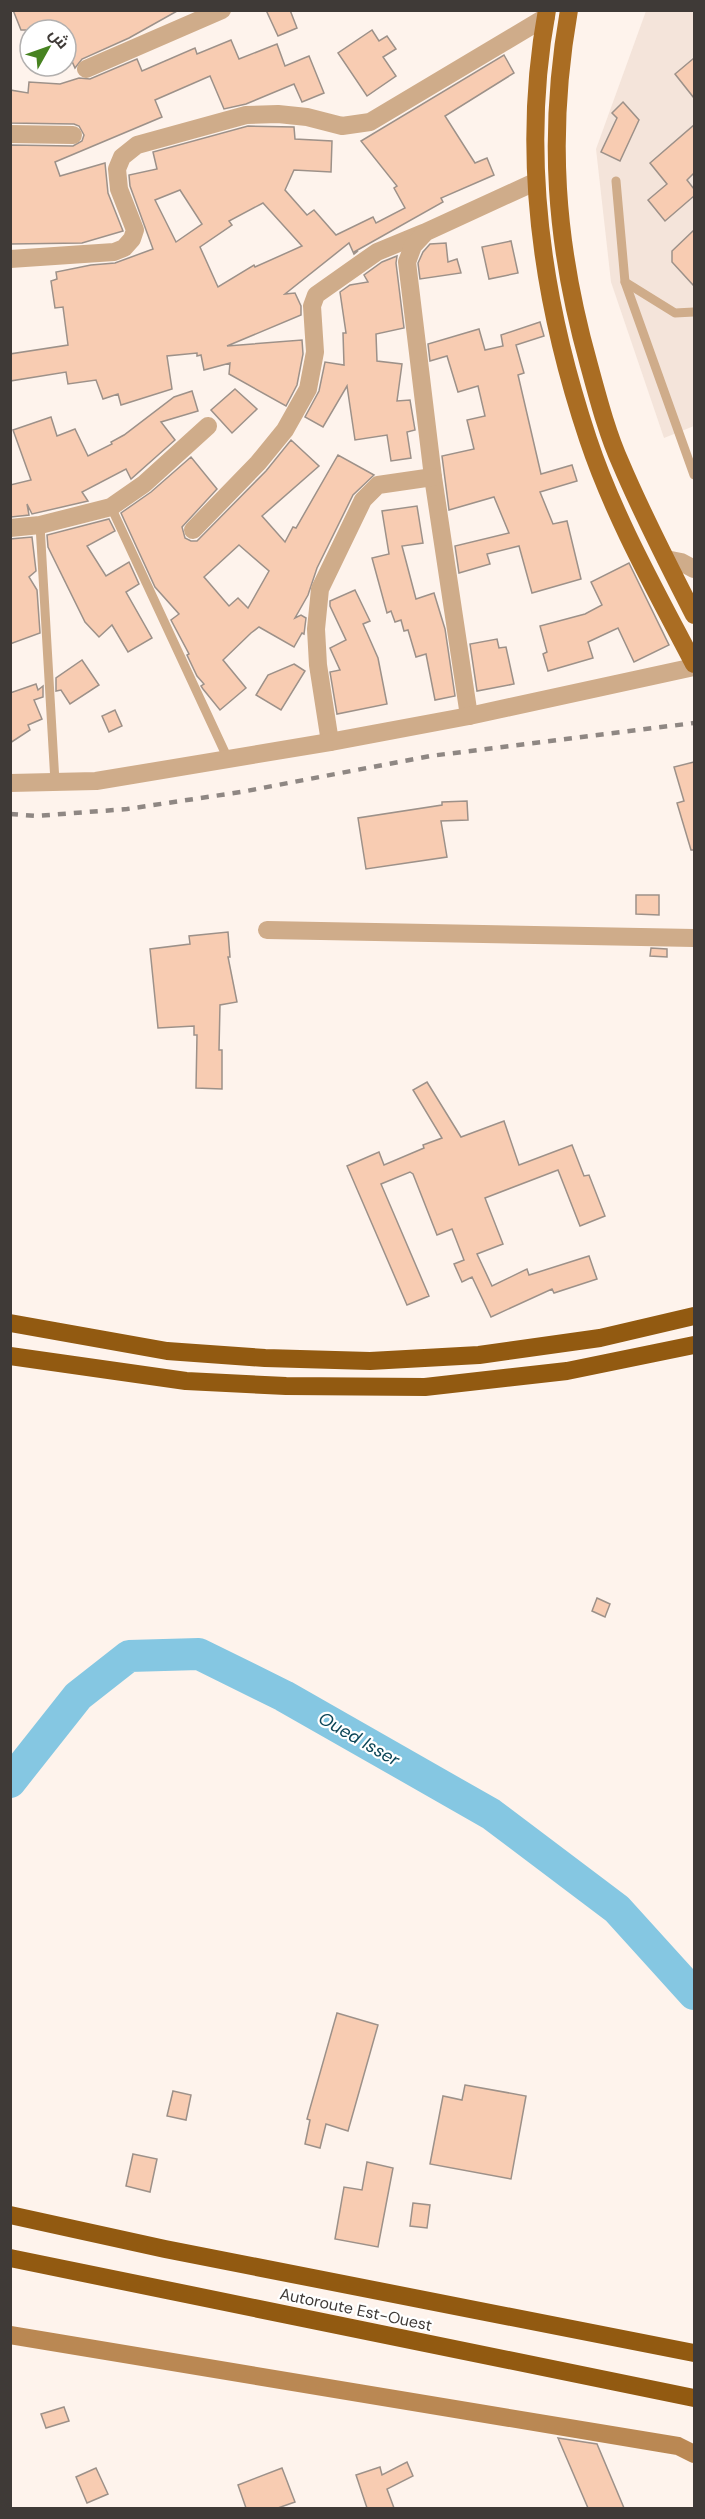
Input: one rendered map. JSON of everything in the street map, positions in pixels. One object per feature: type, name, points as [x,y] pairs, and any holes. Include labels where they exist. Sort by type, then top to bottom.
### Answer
[{"type":"highway","points":[[10,1323],[167,1351],[265,1358],[370,1361],[479,1355],[600,1338],[694,1316]]},
{"type":"highway","points":[[10,1356],[186,1381],[286,1386],[425,1387],[567,1371],[694,1345]]},
{"type":"highway","name":"Autoroute Est-Ouest","points":[[10,2215],[165,2249],[694,2353]]},
{"type":"highway","name":"Autoroute Est-Ouest","points":[[10,2258],[694,2398]]},
{"type":"main road","points":[[569,10],[561,67],[556,179],[561,239],[580,333],[598,400],[620,463],[694,615]]},
{"type":"main road","points":[[547,14],[536,120],[535,182],[551,305],[588,440],[633,544],[694,665]]},
{"type":"street","points":[[86,69],[222,10]]},
{"type":"street","points":[[10,259],[114,252],[124,248],[132,239],[135,230],[119,189],[117,169],[122,157],[137,145],[246,115],[278,114],[307,117],[342,126],[370,122],[547,14]]},
{"type":"street","points":[[10,134],[73,135]]},
{"type":"street","points":[[193,530],[258,463],[285,430],[308,389],[315,352],[312,306],[316,295],[377,252],[535,182]]},
{"type":"street","points":[[426,232],[412,246],[407,262],[433,477],[469,716]]},
{"type":"street","points":[[10,528],[40,525],[111,507],[144,484],[208,426]]},
{"type":"street","points":[[330,742],[318,665],[316,629],[320,589],[363,500],[378,485],[433,477]]},
{"type":"street","points":[[666,559],[681,562],[694,569]]},
{"type":"street","points":[[10,783],[96,781],[330,742],[469,716],[694,665]]},
{"type":"street","points":[[267,930],[694,938]]},
{"type":"street","points":[[10,2335],[678,2446],[694,2454]]},
{"type":"lane","points":[[615,182],[626,282],[694,475]]},
{"type":"lane","points":[[626,282],[675,313],[694,312]]},
{"type":"lane","points":[[111,507],[228,759]]},
{"type":"lane","points":[[40,525],[56,782]]},
{"type":"shaded area","points":[[646,11],[694,11],[694,426],[664,438],[611,282],[596,149]]},
{"type":"building","points":[[13,10],[179,10],[129,38],[82,59],[78,64],[78,18],[18,18],[18,22]]},
{"type":"building","points":[[266,10],[290,10],[297,28],[278,36]]},
{"type":"building","points":[[372,30],[379,41],[387,36],[396,49],[383,57],[396,76],[367,96],[338,53]]},
{"type":"building","points":[[231,40],[239,59],[277,44],[285,66],[309,56],[324,93],[302,102],[294,84],[246,104],[224,109],[210,76],[155,100],[162,117],[55,162],[60,176],[105,163],[108,193],[123,231],[82,243],[10,244],[10,145],[73,146],[82,141],[84,135],[79,126],[74,124],[10,123],[10,90],[28,93],[29,82],[60,84],[79,78],[90,79],[137,59],[142,71],[195,48],[197,54]]},
{"type":"building","points":[[504,55],[514,73],[445,116],[475,163],[487,158],[494,175],[441,198],[443,202],[354,254],[349,243],[285,294],[295,293],[301,306],[301,315],[227,346],[302,340],[303,354],[297,385],[286,406],[229,374],[230,363],[204,370],[201,355],[197,356],[197,353],[167,356],[172,389],[121,405],[118,394],[103,399],[96,380],[68,384],[66,372],[10,381],[10,354],[68,345],[63,307],[55,308],[51,281],[57,279],[56,272],[115,263],[153,249],[130,186],[129,175],[157,169],[153,152],[248,126],[294,127],[295,139],[332,141],[331,172],[294,170],[285,190],[307,215],[314,210],[336,235],[373,217],[376,223],[405,208],[394,188],[397,186],[361,141]],"holes":[[[180,190],[202,224],[176,242],[155,200]],[[263,203],[302,246],[255,267],[254,265],[218,287],[200,247],[232,225],[229,221]]]},
{"type":"building","points":[[694,58],[694,98],[675,74]]},
{"type":"building","points":[[623,102],[639,120],[620,161],[601,152],[617,118],[612,113]]},
{"type":"building","points":[[694,125],[694,173],[687,180],[694,189],[694,196],[665,221],[648,200],[667,184],[650,163]]},
{"type":"building","points":[[694,230],[694,286],[672,262],[672,251]]},
{"type":"building","points":[[511,241],[518,273],[489,279],[482,247]]},
{"type":"building","points":[[446,243],[448,262],[457,259],[461,273],[420,279],[418,263],[423,252],[430,244]]},
{"type":"building","points":[[397,256],[404,328],[376,334],[377,361],[402,364],[397,401],[410,400],[415,430],[407,432],[411,458],[391,461],[387,435],[355,440],[347,386],[323,427],[305,417],[319,391],[325,362],[344,365],[343,333],[346,333],[340,292],[350,285],[368,282],[364,275],[382,262]]},
{"type":"building","points":[[540,322],[544,336],[516,345],[524,373],[518,375],[541,474],[572,465],[577,481],[540,492],[553,524],[567,521],[581,579],[532,593],[519,546],[487,554],[490,564],[459,573],[455,546],[509,533],[494,497],[449,510],[442,456],[474,449],[467,420],[485,416],[478,386],[458,392],[447,356],[430,361],[428,344],[479,329],[485,350],[503,346],[501,335]]},
{"type":"building","points":[[235,389],[257,409],[232,433],[211,410]]},
{"type":"building","points":[[192,391],[198,411],[161,422],[175,440],[131,479],[126,469],[82,492],[88,501],[32,514],[27,504],[29,515],[11,517],[10,485],[31,480],[13,430],[51,417],[57,436],[75,429],[88,456],[112,444],[111,442],[124,435],[174,397]]},
{"type":"building","points":[[291,440],[319,466],[262,516],[285,542],[293,527],[296,528],[338,455],[374,475],[353,495],[317,568],[308,595],[295,618],[301,615],[306,618],[304,634],[302,633],[294,647],[259,627],[251,633],[223,660],[246,688],[220,710],[201,686],[204,684],[197,676],[187,655],[189,654],[171,620],[179,614],[155,587],[121,513],[151,492],[191,457],[217,489],[182,527],[185,538],[197,541],[266,471]],"holes":[[[239,545],[269,571],[248,608],[238,598],[229,606],[204,577]]]},
{"type":"building","points":[[417,506],[423,543],[402,546],[416,599],[434,593],[445,629],[455,696],[435,700],[426,654],[416,657],[408,630],[404,631],[401,620],[395,622],[391,611],[387,613],[372,558],[389,554],[382,511]]},
{"type":"building","points":[[109,519],[115,531],[87,546],[106,576],[129,562],[139,584],[126,592],[152,638],[128,652],[112,625],[99,637],[85,622],[48,547],[47,535]]},
{"type":"building","points":[[32,537],[36,571],[29,577],[37,590],[40,633],[10,644],[10,539]]},
{"type":"building","points":[[629,563],[669,645],[634,662],[618,628],[588,642],[593,658],[548,671],[543,654],[547,652],[540,626],[585,614],[602,605],[591,582]]},
{"type":"building","points":[[355,590],[370,621],[363,624],[378,658],[387,704],[337,714],[330,672],[340,670],[330,648],[346,640],[330,606],[330,601]]},
{"type":"building","points":[[497,639],[499,648],[506,647],[514,684],[477,691],[470,644]]},
{"type":"building","points":[[82,660],[99,685],[70,704],[61,690],[56,691],[56,678]]},
{"type":"building","points":[[294,664],[305,671],[281,710],[256,695],[268,675]]},
{"type":"building","points":[[36,684],[38,690],[43,686],[43,697],[34,700],[42,719],[28,725],[30,730],[10,743],[10,693]]},
{"type":"building","points":[[115,710],[122,726],[109,732],[102,716]]},
{"type":"building","points":[[694,762],[694,850],[691,850],[677,803],[684,801],[674,767]]},
{"type":"building","points":[[467,801],[468,820],[441,821],[447,857],[366,869],[358,818],[442,805],[442,802]]},
{"type":"building","points":[[636,895],[659,895],[659,915],[636,914]]},
{"type":"building","points":[[228,932],[230,957],[228,957],[237,1002],[220,1005],[219,1050],[222,1050],[222,1089],[196,1088],[197,1035],[194,1035],[194,1026],[158,1028],[150,949],[190,944],[189,936]]},
{"type":"building","points":[[651,948],[667,949],[667,957],[650,956]]},
{"type":"building","points":[[427,1082],[461,1137],[504,1121],[519,1165],[572,1145],[584,1176],[589,1175],[605,1216],[580,1226],[558,1170],[485,1198],[503,1244],[477,1254],[492,1286],[527,1269],[529,1275],[589,1256],[597,1279],[554,1293],[552,1289],[491,1317],[472,1277],[462,1282],[454,1264],[464,1260],[452,1229],[437,1235],[413,1174],[410,1172],[381,1184],[429,1296],[407,1305],[347,1166],[379,1152],[384,1165],[442,1138],[413,1090]]},
{"type":"building","points":[[597,1598],[610,1604],[605,1617],[592,1611]]},
{"type":"building","points":[[337,2013],[378,2025],[348,2131],[326,2124],[320,2148],[305,2144],[310,2120],[307,2119]]},
{"type":"building","points":[[465,2085],[526,2096],[511,2179],[430,2164],[443,2096],[462,2100]]},
{"type":"building","points":[[173,2091],[191,2095],[186,2120],[167,2116]]},
{"type":"building","points":[[133,2154],[157,2159],[150,2192],[126,2186]]},
{"type":"building","points":[[367,2162],[393,2168],[378,2247],[335,2239],[344,2187],[362,2190]]},
{"type":"building","points":[[413,2203],[430,2205],[427,2228],[410,2226]]},
{"type":"building","points":[[64,2407],[69,2421],[46,2428],[41,2414]]},
{"type":"building","points":[[558,2438],[597,2444],[624,2508],[588,2508]]},
{"type":"building","points":[[407,2462],[413,2476],[387,2489],[394,2508],[367,2508],[356,2475],[380,2467],[382,2475]]},
{"type":"building","points":[[96,2468],[108,2494],[87,2503],[76,2477]]},
{"type":"building","points":[[282,2468],[295,2502],[278,2508],[246,2508],[238,2485]]},
{"type":"waterway","name":"Oued Isser","points":[[10,1782],[78,1696],[129,1656],[199,1654],[284,1696],[491,1814],[617,1909],[694,1994]]},
{"type":"railway","points":[[10,814],[36,816],[127,809],[241,792],[430,756],[694,723]]}]
